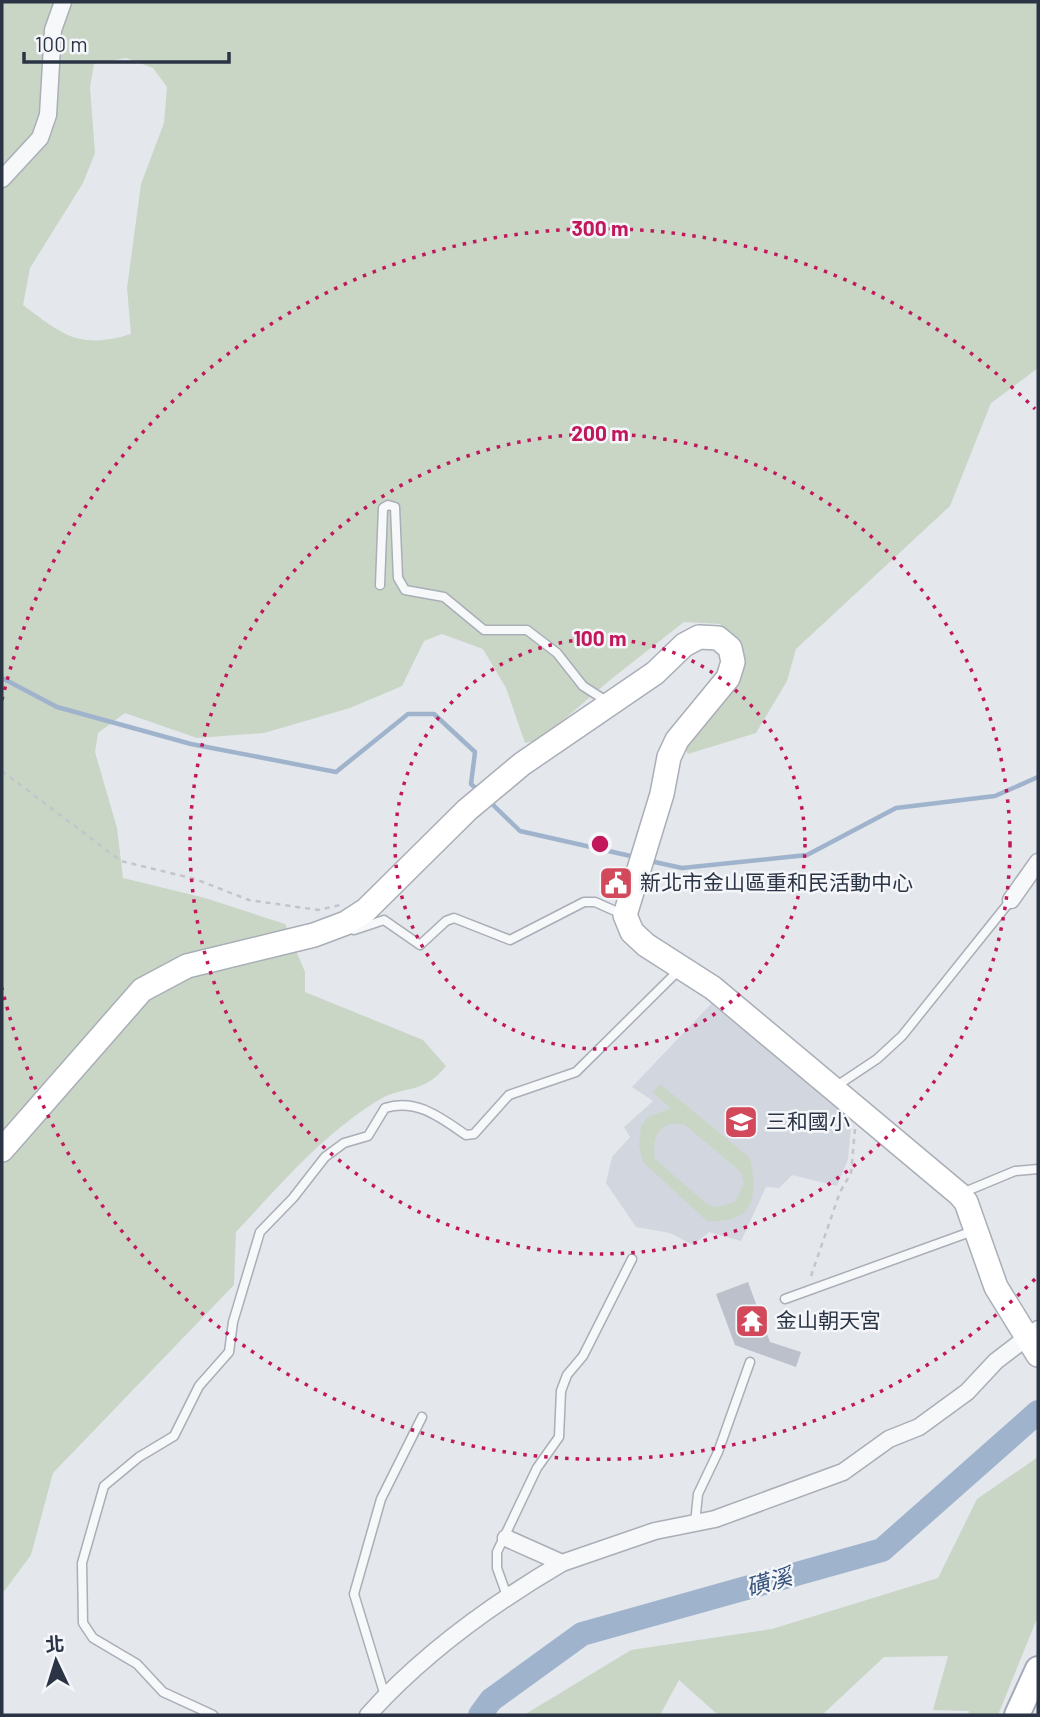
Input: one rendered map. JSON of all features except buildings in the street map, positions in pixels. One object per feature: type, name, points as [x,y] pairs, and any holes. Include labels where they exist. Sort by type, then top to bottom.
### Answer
[{"type":"main road","points":[[1017,1715],[1038,1669]]},
{"type":"street","points":[[2,179],[40,138],[48,115],[53,30],[63,2]]},
{"type":"street","points":[[2,1150],[142,990],[187,966],[314,935],[348,912],[366,910],[467,810],[522,764],[656,673],[684,645],[699,637],[718,638],[730,648],[733,662],[728,678],[677,740],[669,757],[662,794],[625,915],[632,932],[713,988],[960,1194],[966,1202],[996,1287],[1033,1342],[996,1361],[957,1399],[919,1427],[890,1439],[843,1472],[715,1519],[655,1531],[562,1563],[507,1595],[385,1696],[368,1715]]},
{"type":"street","points":[[1011,900],[1038,862]]},
{"type":"street","points":[[506,1538],[562,1563]]},
{"type":"lane","points":[[380,585],[383,508],[388,505],[395,508],[398,578],[405,590],[444,597],[484,630],[527,630],[558,653],[583,686],[611,704]]},
{"type":"lane","points":[[832,1089],[877,1059],[902,1036],[1011,900]]},
{"type":"lane","points":[[348,912],[354,930],[384,920],[420,945],[446,920],[454,918],[510,940],[584,902],[594,902],[625,915]]},
{"type":"lane","points":[[212,1715],[163,1692],[137,1664],[93,1638],[86,1630],[83,1623],[82,1563],[104,1486],[139,1457],[174,1436],[199,1386],[229,1352],[233,1322],[260,1232],[293,1198],[325,1157],[344,1143],[368,1136],[385,1108],[396,1105],[422,1108],[466,1135],[474,1134],[502,1099],[576,1072],[681,968]]},
{"type":"lane","points":[[960,1194],[1015,1171],[1038,1169]]},
{"type":"lane","points":[[785,1299],[976,1230]]},
{"type":"lane","points":[[507,1595],[497,1568],[498,1552],[537,1468],[558,1437],[561,1391],[567,1376],[583,1356],[632,1259]]},
{"type":"lane","points":[[695,1522],[698,1494],[718,1452],[750,1362]]},
{"type":"lane","points":[[385,1696],[354,1594],[380,1499],[422,1417]]},
{"type":"path","points":[[2,771],[121,861],[195,879],[249,900],[318,911],[348,912]]},
{"type":"path","points":[[811,1276],[840,1192],[851,1172],[859,1112]]},
{"type":"shaded area","name":"三和國小","points":[[711,1004],[852,1116],[848,1159],[837,1186],[792,1175],[779,1188],[766,1187],[741,1241],[709,1232],[693,1245],[670,1233],[636,1227],[606,1183],[612,1157],[630,1137],[624,1127],[653,1101],[632,1087]]},
{"type":"green space","points":[[2,2],[1038,2],[1038,368],[991,403],[950,506],[796,649],[787,681],[756,733],[688,754],[683,745],[740,644],[720,624],[684,622],[540,740],[525,743],[506,688],[483,649],[442,634],[424,641],[402,686],[350,708],[264,733],[197,738],[125,713],[98,733],[95,752],[117,828],[123,878],[205,898],[285,924],[305,972],[305,992],[423,1040],[446,1066],[429,1082],[377,1101],[319,1145],[236,1232],[234,1285],[53,1473],[31,1555],[2,1594]],"holes":[[[126,58],[153,68],[167,87],[164,123],[141,184],[127,288],[131,334],[98,340],[73,337],[61,332],[23,305],[30,268],[83,183],[95,153],[90,87],[94,64]]]},
{"type":"green space","points":[[660,1084],[750,1158],[753,1196],[744,1212],[723,1221],[707,1221],[643,1162],[639,1145],[641,1126],[648,1117],[671,1108],[653,1093]],"holes":[[[670,1124],[684,1124],[741,1172],[744,1184],[735,1202],[717,1207],[708,1205],[655,1159],[655,1142],[661,1130]]]},
{"type":"green space","points":[[1038,1457],[1038,1616],[998,1715],[968,1715],[969,1711],[933,1710],[948,1656],[884,1657],[822,1715],[718,1715],[679,1680],[660,1715],[524,1715],[631,1650],[772,1629],[938,1578],[977,1499]]},
{"type":"waterway","points":[[2,678],[57,707],[191,744],[336,772],[408,714],[434,714],[475,752],[471,784],[479,791]]},
{"type":"waterway","points":[[650,861],[682,868],[807,855],[896,808],[995,796],[1038,777]]},
{"type":"waterway","points":[[490,802],[520,831],[635,857]]},
{"type":"waterway","name":"磺溪","points":[[480,1715],[491,1700],[582,1634],[882,1550],[1038,1412]]},
{"type":"place","name":"新北市金山區重和民活動中心","points":[[616,883]]},
{"type":"place","name":"三和國小","points":[[741,1122]]},
{"type":"place","name":"金山朝天宮","points":[[752,1321]]}]
